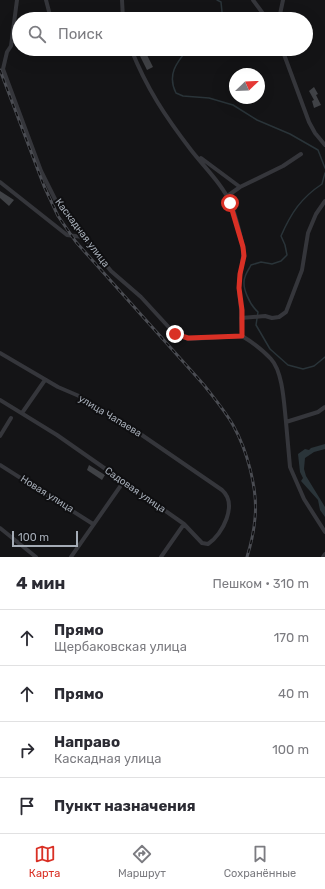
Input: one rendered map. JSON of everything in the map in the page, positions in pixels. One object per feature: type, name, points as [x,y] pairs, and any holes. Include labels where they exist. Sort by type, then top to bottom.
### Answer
[{"type":"street","name":"Каскадная улица","points":[[15,12],[17,0]]},
{"type":"street","points":[[46,0],[49,12]]},
{"type":"street","points":[[122,0],[123,12]]},
{"type":"street","points":[[253,0],[262,12]]},
{"type":"street","points":[[280,12],[283,0]]},
{"type":"street","name":"Каскадная улица","points":[[12,38],[3,69],[41,171],[58,205],[111,272],[141,297],[175,334],[188,338],[242,336]]},
{"type":"street","points":[[134,56],[146,84],[167,119],[192,152],[213,176],[230,203],[243,247],[244,256],[239,288],[242,310],[242,336],[251,341],[272,360],[280,379],[290,466],[304,499],[325,532]]},
{"type":"street","points":[[285,56],[309,122],[315,133],[325,144]]},
{"type":"street","points":[[192,152],[240,187]]},
{"type":"street","points":[[226,197],[240,187],[283,166],[301,154]]},
{"type":"street","points":[[0,182],[67,235],[84,237]]},
{"type":"street","points":[[241,318],[264,316],[272,318],[286,312],[302,270],[308,233],[316,214],[325,201]]},
{"type":"street","name":"улица Чапаева","points":[[0,353],[45,380],[79,396],[136,431],[216,486]]},
{"type":"street","points":[[22,413],[45,380]]},
{"type":"street","name":"Садовая улица","points":[[0,400],[57,435],[124,481],[184,524],[202,543],[208,544],[214,540],[224,523],[229,510],[230,503],[228,497],[216,486]]},
{"type":"street","points":[[286,422],[318,412],[325,408]]},
{"type":"street","points":[[0,436],[11,418]]},
{"type":"street","name":"Новая улица","points":[[0,465],[93,524]]},
{"type":"street","points":[[71,557],[124,481]]},
{"type":"street","points":[[161,557],[184,524]]},
{"type":"street","points":[[0,528],[36,557]]},
{"type":"street","points":[[322,557],[325,554]]},
{"type":"shaded area","points":[[325,444],[325,449],[314,452],[305,458],[304,469],[306,476],[325,507],[325,517],[320,510],[318,500],[301,481],[303,478],[300,472],[298,454],[305,449],[309,450]]},
{"type":"building","points":[[140,56],[148,56],[153,67],[147,70]]},
{"type":"building","points":[[314,87],[321,105],[314,108],[312,101],[314,100],[309,91]]},
{"type":"building","points":[[0,191],[14,200],[9,206],[0,198]]},
{"type":"building","points":[[89,465],[105,475],[102,480],[87,470]]},
{"type":"waterway","points":[[217,0],[221,2],[222,12]]},
{"type":"waterway","points":[[182,56],[174,70],[172,80],[176,93],[183,96],[209,98],[233,105],[257,120],[290,134],[318,150],[325,168]]},
{"type":"waterway","points":[[325,173],[322,184],[308,195],[297,207],[281,236],[287,255],[281,261],[272,264],[261,262],[251,265],[244,281],[247,296],[258,312],[256,325],[270,349],[288,365],[303,369],[314,366],[325,357]]},
{"type":"railway","points":[[0,70],[44,186],[58,216],[76,242],[204,385],[233,425],[247,458],[255,495],[255,523],[247,557]]},
{"type":"route","points":[[175,334],[188,338],[242,336],[242,310],[239,288],[244,256],[236,219],[230,203]]}]
